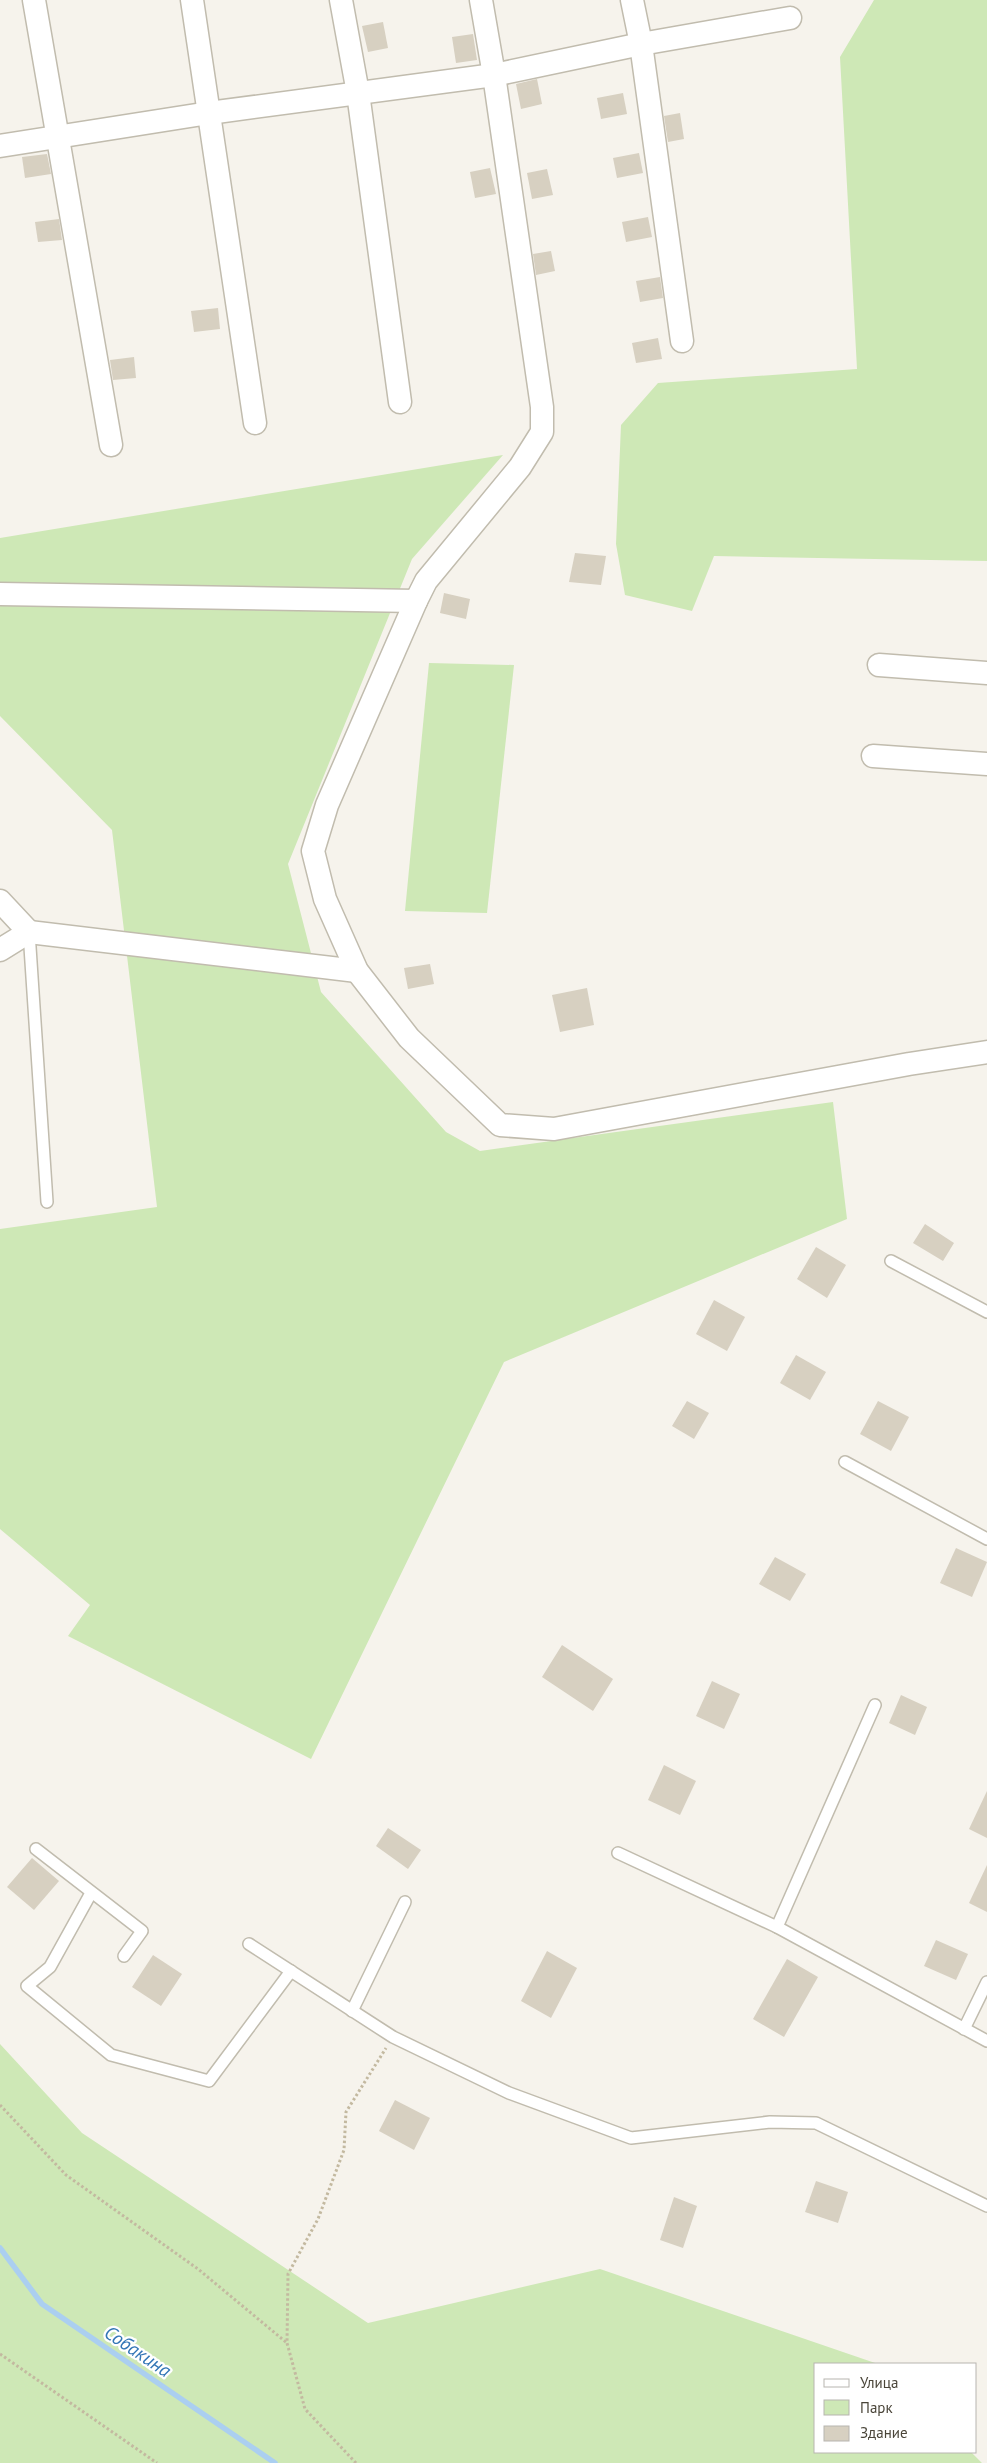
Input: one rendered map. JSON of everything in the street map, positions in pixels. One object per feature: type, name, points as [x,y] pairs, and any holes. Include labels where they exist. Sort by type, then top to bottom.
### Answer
[{"type":"street","points":[[34,0],[111,446]]},
{"type":"street","points":[[192,0],[255,423]]},
{"type":"street","points":[[340,0],[358,93],[400,402]]},
{"type":"street","points":[[481,0],[494,75],[542,407],[542,432],[520,468],[426,581],[327,805],[313,851],[325,899],[357,971],[409,1038],[500,1125],[554,1128],[909,1064],[987,1052]]},
{"type":"street","points":[[632,0],[641,44],[682,341]]},
{"type":"street","points":[[0,146],[209,113],[494,75],[641,44],[790,18]]},
{"type":"street","points":[[0,594],[416,601]]},
{"type":"street","points":[[879,665],[987,673]]},
{"type":"street","points":[[873,756],[987,764]]},
{"type":"street","points":[[0,901],[29,932]]},
{"type":"street","points":[[0,950],[29,932],[357,971]]},
{"type":"lane","points":[[29,932],[47,1202]]},
{"type":"lane","points":[[891,1262],[987,1312]]},
{"type":"lane","points":[[845,1462],[987,1539]]},
{"type":"lane","points":[[777,1927],[875,1705]]},
{"type":"lane","points":[[36,1849],[142,1931],[124,1956]]},
{"type":"lane","points":[[618,1853],[777,1927],[987,2040]]},
{"type":"lane","points":[[91,1893],[50,1967],[27,1986],[111,2055],[209,2081],[291,1971]]},
{"type":"lane","points":[[352,2011],[405,1902]]},
{"type":"lane","points":[[249,1944],[393,2037],[509,2093],[632,2138],[770,2122],[816,2122],[987,2206]]},
{"type":"lane","points":[[964,2029],[987,1982]]},
{"type":"path","points":[[356,2463],[305,2409],[287,2343],[288,2274],[318,2219],[344,2150],[346,2112],[393,2037]]},
{"type":"path","points":[[0,2105],[66,2174],[198,2269],[287,2343]]},
{"type":"path","points":[[0,2354],[157,2463]]},
{"type":"green space","points":[[874,0],[987,0],[987,561],[714,556],[692,611],[625,595],[616,544],[621,425],[658,383],[857,369],[840,57]]},
{"type":"green space","points":[[503,455],[412,559],[288,864],[321,992],[446,1132],[480,1151],[833,1102],[847,1219],[504,1362],[311,1759],[68,1636],[90,1605],[0,1529],[0,1229],[157,1207],[112,830],[0,716],[0,538]]},
{"type":"green space","points":[[429,663],[514,665],[487,913],[405,911]]},
{"type":"green space","points":[[0,2044],[82,2133],[368,2323],[600,2269],[875,2363],[814,2363],[814,2453],[972,2453],[982,2463],[0,2463]]},
{"type":"building","points":[[383,22],[388,48],[368,52],[362,26]]},
{"type":"building","points":[[473,34],[477,60],[456,63],[452,37]]},
{"type":"building","points":[[537,79],[542,104],[521,109],[516,84]]},
{"type":"building","points":[[623,93],[627,114],[601,119],[597,98]]},
{"type":"building","points":[[680,113],[684,139],[668,142],[664,116]]},
{"type":"building","points":[[639,153],[643,173],[617,178],[613,158]]},
{"type":"building","points":[[47,154],[51,174],[25,178],[22,157]]},
{"type":"building","points":[[490,168],[496,194],[475,198],[470,172]]},
{"type":"building","points":[[547,169],[553,195],[532,199],[527,173]]},
{"type":"building","points":[[648,217],[652,237],[626,242],[622,222]]},
{"type":"building","points":[[59,219],[62,240],[38,242],[35,222]]},
{"type":"building","points":[[551,251],[555,271],[536,275],[533,254]]},
{"type":"building","points":[[660,277],[663,298],[640,302],[636,281]]},
{"type":"building","points":[[218,308],[220,329],[194,332],[191,311]]},
{"type":"building","points":[[658,338],[662,359],[636,363],[632,343]]},
{"type":"building","points":[[134,357],[136,378],[113,380],[110,360]]},
{"type":"building","points":[[575,553],[606,556],[601,585],[569,582]]},
{"type":"building","points":[[444,593],[470,599],[466,619],[440,613]]},
{"type":"building","points":[[430,964],[434,984],[408,989],[404,968]]},
{"type":"building","points":[[587,988],[594,1025],[560,1032],[552,995]]},
{"type":"building","points":[[925,1224],[954,1243],[943,1261],[913,1243]]},
{"type":"building","points":[[816,1247],[846,1265],[827,1298],[797,1279]]},
{"type":"building","points":[[714,1300],[745,1317],[727,1351],[696,1334]]},
{"type":"building","points":[[796,1355],[826,1372],[810,1400],[780,1383]]},
{"type":"building","points":[[687,1401],[709,1413],[694,1439],[672,1426]]},
{"type":"building","points":[[878,1401],[909,1417],[891,1451],[860,1434]]},
{"type":"building","points":[[956,1548],[987,1562],[972,1597],[940,1583]]},
{"type":"building","points":[[775,1557],[806,1574],[790,1601],[759,1584]]},
{"type":"building","points":[[562,1645],[613,1679],[593,1711],[542,1677]]},
{"type":"building","points":[[712,1681],[740,1694],[724,1729],[696,1716]]},
{"type":"building","points":[[901,1695],[927,1707],[915,1735],[889,1723]]},
{"type":"building","points":[[664,1765],[696,1781],[680,1815],[648,1800]]},
{"type":"building","points":[[987,1791],[987,1838],[969,1829]]},
{"type":"building","points":[[388,1828],[421,1850],[408,1869],[376,1846]]},
{"type":"building","points":[[32,1858],[59,1881],[34,1910],[7,1887]]},
{"type":"building","points":[[987,1865],[987,1912],[969,1903]]},
{"type":"building","points":[[936,1940],[968,1954],[956,1980],[924,1966]]},
{"type":"building","points":[[547,1951],[577,1968],[551,2018],[521,2001]]},
{"type":"building","points":[[153,1955],[182,1974],[161,2006],[132,1987]]},
{"type":"building","points":[[787,1959],[818,1977],[784,2037],[753,2019]]},
{"type":"building","points":[[395,2100],[430,2118],[414,2150],[379,2131]]},
{"type":"building","points":[[816,2181],[848,2192],[838,2223],[805,2212]]},
{"type":"building","points":[[674,2197],[697,2206],[683,2248],[660,2240]]},
{"type":"waterway","name":"Собакина","points":[[0,2248],[42,2304],[275,2463]]}]
